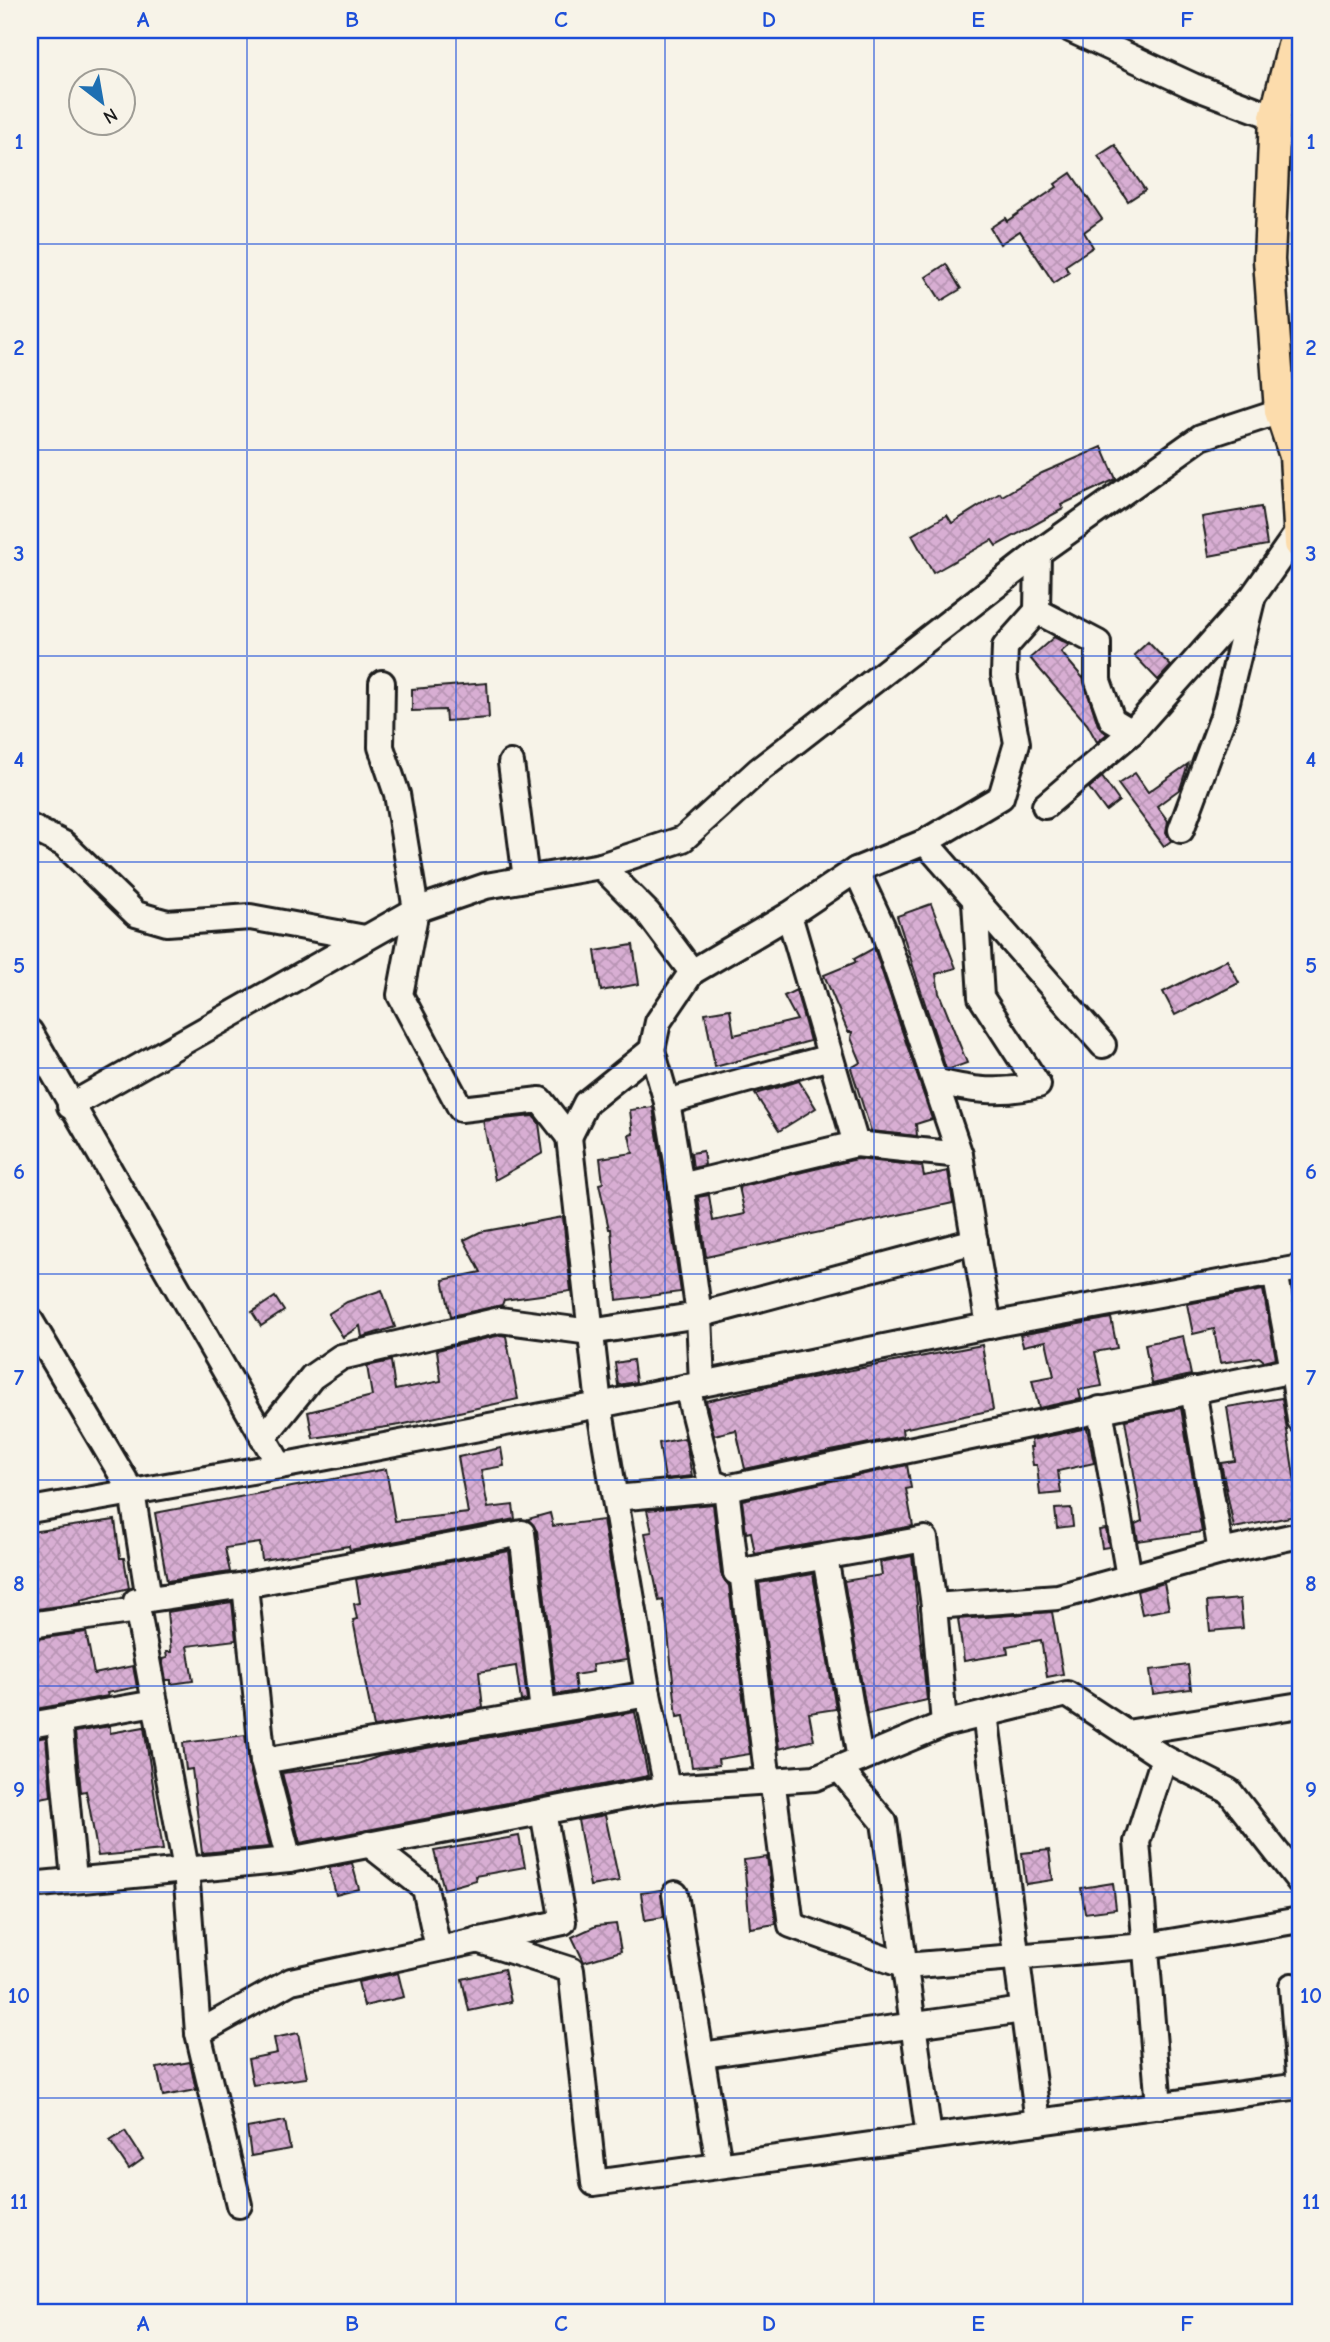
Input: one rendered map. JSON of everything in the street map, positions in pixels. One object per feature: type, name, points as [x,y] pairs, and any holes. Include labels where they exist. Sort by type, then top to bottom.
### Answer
[{"type":"main road","points":[[1297,30],[1275,117],[1269,261],[1280,411],[1298,454],[1299,538]]},
{"type":"street","points":[[1072,30],[1193,86],[1275,117]]},
{"type":"street","points":[[70,1106],[416,910],[486,886],[601,866],[683,839],[759,770],[1038,553],[1201,436],[1280,411]]},
{"type":"street","points":[[1045,806],[1132,732],[1253,596],[1299,538]]},
{"type":"street","points":[[726,1488],[711,1482],[695,1386],[699,1315],[667,1102],[652,1050],[658,1022],[692,972],[789,915],[856,870],[925,842],[1001,797],[1017,743],[1004,675],[1005,647],[1037,611],[1038,553]]},
{"type":"street","points":[[1181,830],[1224,714],[1253,596]]},
{"type":"street","points":[[1037,611],[1098,643],[1098,681],[1112,720],[1132,732]]},
{"type":"street","points":[[382,683],[381,747],[397,794],[416,910],[400,995],[461,1109],[540,1100],[569,1137],[599,1405],[648,1694],[667,1788]]},
{"type":"street","points":[[511,763],[526,879]]},
{"type":"street","points":[[30,827],[64,844],[136,914],[167,923],[250,917],[365,938]]},
{"type":"street","points":[[925,842],[1103,1045]]},
{"type":"street","points":[[601,866],[648,913],[692,972]]},
{"type":"street","points":[[856,870],[882,926],[960,1155],[989,1326]]},
{"type":"street","points":[[935,1081],[964,1089],[1008,1092],[1038,1085],[981,997],[975,902]]},
{"type":"street","points":[[789,915],[856,1144]]},
{"type":"street","points":[[30,1032],[70,1106],[279,1466]]},
{"type":"street","points":[[569,1137],[586,1103],[652,1050]]},
{"type":"street","points":[[667,1102],[830,1057]]},
{"type":"street","points":[[681,1186],[856,1144],[960,1155]]},
{"type":"street","points":[[263,1438],[312,1377],[341,1357],[500,1320],[590,1332],[699,1315],[975,1241]]},
{"type":"street","points":[[30,1510],[279,1466],[989,1326],[1300,1268]]},
{"type":"street","points":[[1275,1272],[1300,1420]]},
{"type":"street","points":[[30,1320],[132,1492],[155,1703],[186,1869],[198,2033],[239,2205]]},
{"type":"street","points":[[615,1498],[726,1488],[1293,1370]]},
{"type":"street","points":[[1193,1390],[1221,1552]]},
{"type":"street","points":[[1100,1409],[1129,1577]]},
{"type":"street","points":[[726,1488],[736,1572]]},
{"type":"street","points":[[30,1625],[522,1533],[542,1712]]},
{"type":"street","points":[[934,1606],[1058,1597],[1221,1552],[1300,1535]]},
{"type":"street","points":[[736,1572],[925,1539],[934,1606],[944,1724]]},
{"type":"street","points":[[825,1557],[849,1763],[884,1822],[929,2136]]},
{"type":"street","points":[[736,1572],[742,1571],[768,1780],[762,1781]]},
{"type":"street","points":[[245,1585],[263,1761],[289,1860]]},
{"type":"street","points":[[263,1761],[648,1694]]},
{"type":"street","points":[[30,1885],[289,1860],[667,1788],[815,1778],[944,1724],[1068,1694],[1164,1758],[1229,1791],[1300,1882]]},
{"type":"street","points":[[30,1725],[155,1703]]},
{"type":"street","points":[[1127,1733],[1300,1705]]},
{"type":"street","points":[[985,1714],[1038,2122]]},
{"type":"street","points":[[59,1720],[74,1879]]},
{"type":"street","points":[[1159,2106],[1137,1842],[1164,1758]]},
{"type":"street","points":[[762,1781],[773,1786],[791,1925],[905,1966],[1017,1959],[1146,1946],[1300,1920]]},
{"type":"street","points":[[198,2033],[291,1981],[563,1922],[543,1812]]},
{"type":"street","points":[[369,1844],[425,1888],[438,1948]]},
{"type":"street","points":[[675,1894],[719,2164]]},
{"type":"street","points":[[477,1940],[571,1970],[594,2183],[1300,2087],[1292,1986]]},
{"type":"street","points":[[702,2055],[1023,2010]]},
{"type":"building","points":[[1115,145],[1145,190],[1128,201],[1098,156]]},
{"type":"building","points":[[1071,173],[1102,219],[1084,232],[1093,247],[1065,266],[1069,273],[1054,283],[1020,231],[1000,244],[990,228],[1005,218],[1007,221],[1057,187],[1055,184]]},
{"type":"building","points":[[946,264],[961,289],[941,301],[926,277]]},
{"type":"building","points":[[1102,447],[1116,479],[1061,505],[1063,509],[996,546],[992,540],[933,573],[912,535],[947,515],[952,523],[1000,493],[1002,496],[1042,473]]},
{"type":"building","points":[[1261,507],[1267,545],[1209,556],[1202,517]]},
{"type":"building","points":[[1054,637],[1069,645],[1061,652],[1083,678],[1098,725],[1107,734],[1097,742],[1087,724],[1030,658]]},
{"type":"building","points":[[1148,642],[1171,666],[1158,680],[1134,655]]},
{"type":"building","points":[[487,683],[489,718],[446,721],[445,710],[412,711],[412,689]]},
{"type":"building","points":[[1188,764],[1180,789],[1157,806],[1168,821],[1166,832],[1171,841],[1164,846],[1118,784],[1135,773],[1148,792]]},
{"type":"building","points":[[1102,777],[1119,801],[1106,811],[1089,788]]},
{"type":"building","points":[[931,904],[956,968],[936,974],[939,993],[967,1063],[950,1069],[946,1069],[897,916]]},
{"type":"building","points":[[633,945],[639,984],[601,991],[595,951]]},
{"type":"building","points":[[874,948],[932,1119],[916,1124],[917,1136],[871,1131],[851,1068],[861,1062],[851,1038],[852,1032],[848,1032],[824,975],[856,962],[854,959]]},
{"type":"building","points":[[1227,960],[1239,983],[1175,1015],[1163,992]]},
{"type":"building","points":[[796,990],[810,1041],[715,1067],[705,1013],[730,1009],[734,1035],[797,1020],[784,996]]},
{"type":"building","points":[[799,1081],[816,1108],[779,1131],[755,1094]]},
{"type":"building","points":[[653,1107],[681,1292],[617,1300],[611,1229],[599,1184],[603,1183],[600,1158],[633,1153],[629,1135],[633,1134],[630,1110]]},
{"type":"building","points":[[533,1116],[539,1123],[543,1153],[495,1180],[483,1121]]},
{"type":"building","points":[[703,1151],[705,1165],[693,1168],[691,1153]]},
{"type":"building","points":[[857,1159],[922,1166],[924,1176],[948,1171],[953,1203],[706,1257],[698,1197],[709,1195],[713,1221],[745,1214],[739,1187]]},
{"type":"building","points":[[563,1217],[571,1291],[504,1300],[502,1305],[451,1316],[443,1280],[481,1272],[464,1240],[480,1232]]},
{"type":"building","points":[[1300,1283],[1300,1327],[1292,1285]]},
{"type":"building","points":[[382,1290],[395,1327],[362,1337],[360,1326],[343,1337],[328,1314],[347,1302]]},
{"type":"building","points":[[1263,1290],[1276,1358],[1264,1361],[1259,1357],[1220,1363],[1214,1329],[1193,1334],[1187,1304]]},
{"type":"building","points":[[275,1297],[284,1311],[261,1326],[252,1312]]},
{"type":"building","points":[[1111,1318],[1117,1348],[1095,1352],[1102,1386],[1079,1390],[1081,1399],[1039,1408],[1032,1380],[1054,1376],[1046,1341],[1023,1346],[1020,1335]]},
{"type":"building","points":[[506,1336],[518,1399],[400,1425],[313,1438],[308,1412],[372,1396],[367,1366],[391,1361],[395,1390],[441,1381],[437,1350]]},
{"type":"building","points":[[1183,1336],[1191,1375],[1152,1384],[1145,1344]]},
{"type":"building","points":[[982,1345],[993,1410],[902,1429],[903,1436],[745,1469],[736,1430],[714,1435],[706,1401],[779,1384]]},
{"type":"building","points":[[633,1360],[636,1382],[618,1385],[615,1363]]},
{"type":"building","points":[[1282,1398],[1300,1515],[1234,1528],[1221,1463],[1235,1461],[1227,1407]]},
{"type":"building","points":[[1181,1408],[1202,1532],[1138,1541],[1135,1524],[1142,1521],[1125,1420]]},
{"type":"building","points":[[1087,1428],[1094,1463],[1058,1471],[1061,1493],[1040,1495],[1037,1465],[1033,1465],[1030,1447],[1031,1440]]},
{"type":"building","points":[[685,1438],[692,1476],[665,1479],[659,1443]]},
{"type":"building","points":[[501,1448],[504,1466],[481,1470],[488,1508],[513,1505],[515,1519],[350,1550],[349,1546],[262,1560],[260,1543],[225,1548],[230,1572],[167,1581],[155,1513],[386,1469],[395,1521],[468,1513],[458,1457]]},
{"type":"building","points":[[907,1465],[911,1488],[906,1489],[913,1526],[755,1554],[751,1532],[746,1533],[742,1500]]},
{"type":"building","points":[[713,1504],[721,1574],[729,1586],[750,1754],[718,1759],[719,1765],[692,1767],[684,1716],[677,1717],[666,1616],[663,1600],[659,1601],[645,1533],[652,1532],[647,1510]]},
{"type":"building","points":[[1071,1508],[1073,1526],[1057,1528],[1055,1509]]},
{"type":"building","points":[[550,1513],[553,1526],[603,1520],[627,1660],[592,1665],[593,1672],[574,1675],[576,1691],[556,1695],[537,1531],[528,1519]]},
{"type":"building","points":[[115,1520],[120,1558],[124,1558],[129,1588],[81,1600],[81,1603],[30,1610],[30,1532]]},
{"type":"building","points":[[1106,1529],[1109,1547],[1102,1548],[1099,1530]]},
{"type":"building","points":[[509,1551],[527,1700],[521,1701],[516,1666],[479,1672],[483,1708],[374,1727],[353,1620],[357,1619],[354,1604],[360,1603],[356,1579]]},
{"type":"building","points":[[912,1556],[927,1700],[867,1714],[844,1581],[882,1575],[880,1562]]},
{"type":"building","points":[[813,1574],[836,1709],[809,1713],[814,1740],[779,1749],[759,1583]]},
{"type":"building","points":[[1164,1583],[1169,1609],[1142,1614],[1137,1591]]},
{"type":"building","points":[[1240,1599],[1243,1628],[1210,1631],[1207,1602]]},
{"type":"building","points":[[232,1602],[236,1640],[187,1646],[193,1681],[171,1684],[171,1680],[166,1680],[162,1659],[167,1658],[166,1652],[171,1652],[167,1612]]},
{"type":"building","points":[[1052,1612],[1063,1674],[1047,1677],[1041,1640],[1007,1646],[1008,1654],[964,1661],[958,1619]]},
{"type":"building","points":[[86,1632],[94,1674],[133,1666],[137,1687],[107,1693],[108,1696],[30,1710],[30,1640]]},
{"type":"building","points":[[1188,1665],[1191,1689],[1153,1694],[1150,1670]]},
{"type":"building","points":[[635,1712],[648,1776],[300,1843],[282,1773],[358,1764],[380,1756]]},
{"type":"building","points":[[110,1726],[110,1733],[144,1727],[163,1850],[98,1856],[86,1791],[81,1792],[75,1732]]},
{"type":"building","points":[[245,1735],[249,1765],[270,1847],[202,1853],[192,1769],[186,1770],[183,1743]]},
{"type":"building","points":[[46,1737],[51,1796],[30,1800],[30,1740]]},
{"type":"building","points":[[605,1815],[619,1881],[590,1886],[578,1820]]},
{"type":"building","points":[[519,1836],[525,1867],[475,1876],[476,1880],[444,1889],[434,1851]]},
{"type":"building","points":[[1049,1850],[1053,1880],[1026,1884],[1022,1853]]},
{"type":"building","points":[[767,1857],[776,1924],[750,1928],[744,1860]]},
{"type":"building","points":[[352,1863],[359,1889],[336,1895],[329,1868]]},
{"type":"building","points":[[1113,1883],[1116,1909],[1085,1913],[1081,1888]]},
{"type":"building","points":[[661,1890],[664,1917],[645,1920],[641,1893]]},
{"type":"building","points":[[616,1924],[621,1951],[584,1962],[572,1937],[596,1926]]},
{"type":"building","points":[[504,1969],[511,2002],[469,2011],[462,1979]]},
{"type":"building","points":[[398,1973],[404,1997],[364,2006],[358,1982]]},
{"type":"building","points":[[298,2033],[307,2078],[253,2085],[248,2059],[277,2053],[274,2038]]},
{"type":"building","points":[[190,2062],[196,2090],[163,2096],[157,2068]]},
{"type":"building","points":[[285,2121],[290,2149],[251,2156],[247,2128]]},
{"type":"building","points":[[125,2131],[143,2159],[129,2169],[110,2141]]}]
